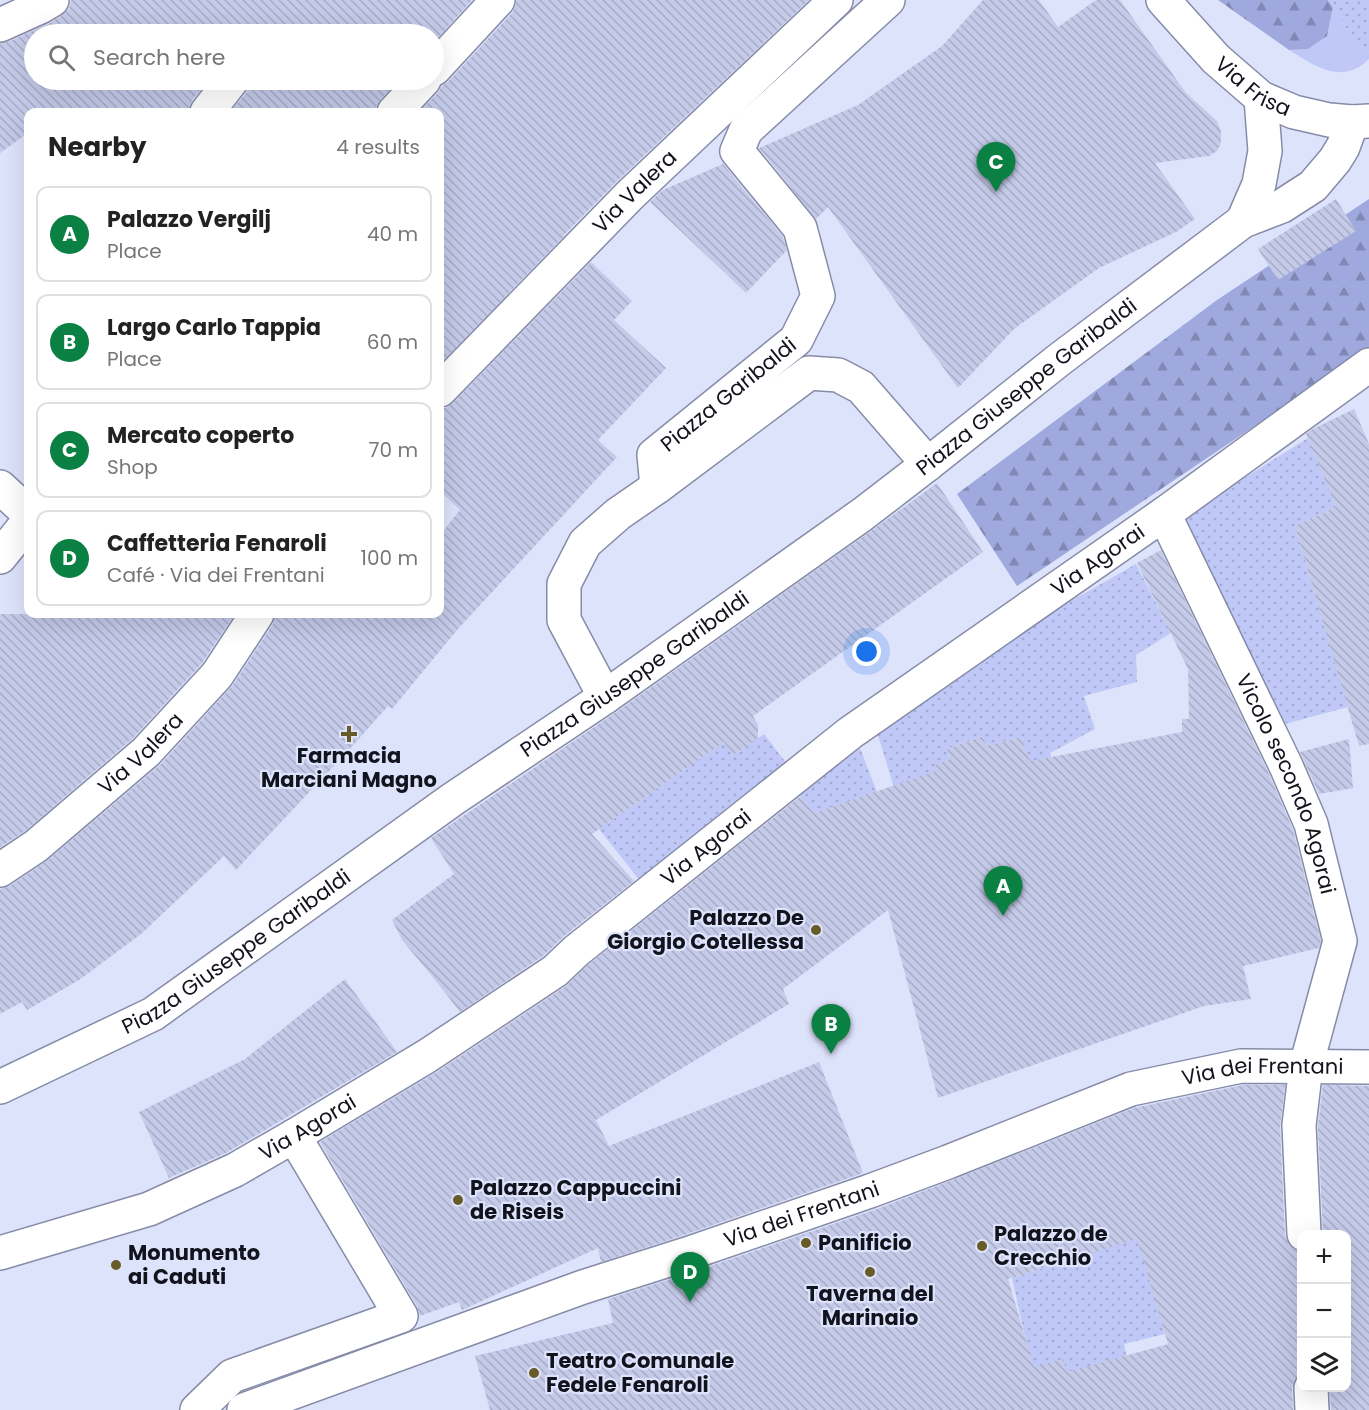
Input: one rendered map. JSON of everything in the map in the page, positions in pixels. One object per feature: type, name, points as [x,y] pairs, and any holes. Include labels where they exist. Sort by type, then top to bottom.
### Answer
[{"type":"street","points":[[0,25],[52,0]]},
{"type":"street","points":[[444,58],[498,0]]},
{"type":"street","name":"Via Valera","points":[[444,386],[630,195],[836,0]]},
{"type":"street","name":"Piazza Garibaldi","points":[[657,487],[654,455],[796,340],[818,296],[800,228],[737,151],[746,130],[888,0]]},
{"type":"street","name":"Via Frisa","points":[[1163,0],[1216,59],[1261,98],[1294,112],[1329,120],[1361,122]]},
{"type":"street","points":[[210,108],[224,90]]},
{"type":"street","points":[[398,108],[415,90]]},
{"type":"street","points":[[1243,221],[1259,184],[1265,151],[1261,98]]},
{"type":"street","points":[[1243,221],[1282,206],[1313,186],[1335,160],[1361,122]]},
{"type":"street","name":"Piazza Giuseppe Garibaldi","points":[[0,1087],[153,1014],[453,799],[605,697],[863,514],[1060,359],[1243,221]]},
{"type":"street","name":"Via Agorai","points":[[0,1253],[149,1209],[235,1170],[427,1056],[555,971],[576,951],[850,733],[1164,514],[1369,364]]},
{"type":"street","name":"Piazza Garibaldi","points":[[605,697],[564,620],[564,584],[585,543],[618,514],[809,373],[838,375],[861,387],[928,464]]},
{"type":"street","points":[[0,487],[24,509]]},
{"type":"street","name":"Vicolo secondo Agorai","points":[[1164,514],[1286,766],[1311,824],[1340,940],[1306,1066],[1299,1125],[1304,1230]]},
{"type":"street","points":[[0,557],[24,527]]},
{"type":"street","name":"Via Valera","points":[[0,870],[36,846],[146,752],[217,675],[254,618]]},
{"type":"street","name":"Via dei Frentani","points":[[244,1410],[583,1287],[879,1188],[1131,1089],[1241,1066],[1369,1067]]},
{"type":"street","points":[[197,1410],[232,1376],[401,1316],[294,1136]]},
{"type":"street","points":[[1311,1392],[1312,1410]]},
{"type":"shaded area","points":[[1328,0],[1369,0],[1369,52],[1353,38]]},
{"type":"shaded area","points":[[1333,7],[1353,38],[1369,52],[1369,59],[1349,71],[1329,71],[1289,50],[1308,49],[1327,36]]},
{"type":"shaded area","points":[[1308,438],[1336,507],[1295,526],[1348,707],[1281,725],[1179,519]]},
{"type":"shaded area","points":[[1136,564],[1171,633],[1136,655],[1137,682],[1084,696],[1095,729],[1050,753],[1080,844],[1047,852],[1021,737],[986,746],[982,736],[947,749],[960,846],[916,860],[877,732],[980,653]]},
{"type":"shaded area","points":[[764,734],[790,768],[645,887],[599,829],[724,742],[733,755]]},
{"type":"shaded area","points":[[857,740],[877,792],[814,813],[794,788]]},
{"type":"shaded area","points":[[1138,1238],[1165,1334],[1124,1344],[1130,1372],[1084,1388],[1032,1368],[1012,1278]]},
{"type":"green space","points":[[1218,0],[1328,0],[1333,7],[1327,36],[1308,49],[1289,50]]},
{"type":"green space","points":[[1369,199],[1369,356],[1268,417],[1017,586],[957,494],[1217,300]]},
{"type":"building","points":[[71,0],[472,0],[444,31],[444,24],[48,24],[69,9]]},
{"type":"building","points":[[516,0],[809,0],[617,181],[444,360],[444,108],[423,108],[440,90],[444,90],[444,85],[512,13]]},
{"type":"building","points":[[983,0],[1039,0],[1058,27],[1096,0],[1120,0],[1186,93],[1217,121],[1221,131],[1221,143],[1217,151],[1209,156],[1155,163],[1195,219],[1176,232],[1099,268],[1014,329],[958,388],[828,207],[816,219],[759,148],[858,105],[942,46]]},
{"type":"building","points":[[24,35],[24,90],[200,90],[192,100],[189,108],[24,108],[24,136],[0,153],[0,43]]},
{"type":"building","points":[[248,90],[390,90],[376,108],[233,108]]},
{"type":"building","points":[[723,164],[783,237],[787,250],[746,293],[650,202],[663,190]]},
{"type":"building","points":[[1336,199],[1356,231],[1278,280],[1258,249]]},
{"type":"building","points":[[591,262],[632,301],[614,320],[666,368],[598,440],[617,457],[457,630],[392,709],[388,706],[236,870],[224,856],[141,934],[79,980],[27,1010],[22,1002],[0,1014],[0,889],[10,886],[48,860],[160,765],[233,685],[273,624],[274,618],[444,618],[444,530],[460,510],[444,495],[444,408],[453,403]]},
{"type":"building","points":[[1354,409],[1369,444],[1369,744],[1359,746],[1295,526],[1336,507],[1306,434]]},
{"type":"building","points":[[937,483],[983,552],[753,716],[758,725],[758,738],[733,755],[724,742],[592,834],[634,881],[564,936],[543,956],[460,1012],[402,940],[392,920],[454,874],[431,838],[615,713]]},
{"type":"building","points":[[1161,550],[1269,774],[1293,830],[1321,941],[1319,948],[1243,966],[1251,999],[1204,1006],[938,1098],[888,910],[783,989],[789,1004],[596,1120],[609,1146],[819,1062],[863,1173],[601,1262],[598,1248],[462,1310],[459,1302],[420,1316],[417,1306],[320,1142],[437,1072],[565,987],[588,965],[801,796],[814,813],[936,771],[934,765],[949,760],[947,749],[983,736],[986,746],[1021,737],[1030,761],[1182,732],[1182,719],[1189,719],[1188,669],[1137,563]]},
{"type":"building","points":[[0,614],[24,614],[24,618],[232,618],[202,663],[133,738],[25,831],[0,847]]},
{"type":"building","points":[[1349,739],[1353,788],[1319,794],[1300,752]]},
{"type":"building","points":[[345,979],[397,1052],[226,1153],[169,1178],[139,1112],[245,1059]]},
{"type":"building","points":[[1243,1085],[1285,1085],[1280,1126],[1285,1235],[1289,1245],[1297,1251],[1297,1377],[1292,1388],[1293,1410],[490,1410],[475,1356],[613,1323],[608,1299],[877,1209],[1134,1108]],"holes":[[[1137,1239],[1168,1344],[1067,1372],[1063,1359],[1034,1367],[1008,1279]]]},
{"type":"building","points":[[1323,1085],[1369,1086],[1369,1410],[1331,1410],[1330,1392],[1351,1392],[1351,1230],[1323,1230],[1318,1126]]},
{"type":"place","name":"Mercato coperto","points":[[996,192]]},
{"type":"place","name":"Farmacia Marciani Magno","points":[[349,734]]},
{"type":"place","name":"Palazzo Vergilj","points":[[1003,916]]},
{"type":"place","name":"Palazzo De Giorgio Cotellessa","points":[[816,930]]},
{"type":"place","name":"Largo Carlo Tappia","points":[[831,1054]]},
{"type":"place","name":"Palazzo Cappuccini de Riseis","points":[[458,1200]]},
{"type":"place","name":"Panificio","points":[[806,1243]]},
{"type":"place","name":"Palazzo de Crecchio","points":[[982,1246]]},
{"type":"place","name":"Monumento ai Caduti","points":[[116,1265]]},
{"type":"place","name":"Taverna del Marinaio","points":[[870,1272]]},
{"type":"place","name":"Caffetteria Fenaroli","points":[[690,1302]]},
{"type":"place","name":"Teatro Comunale Fedele Fenaroli","points":[[534,1373]]}]
